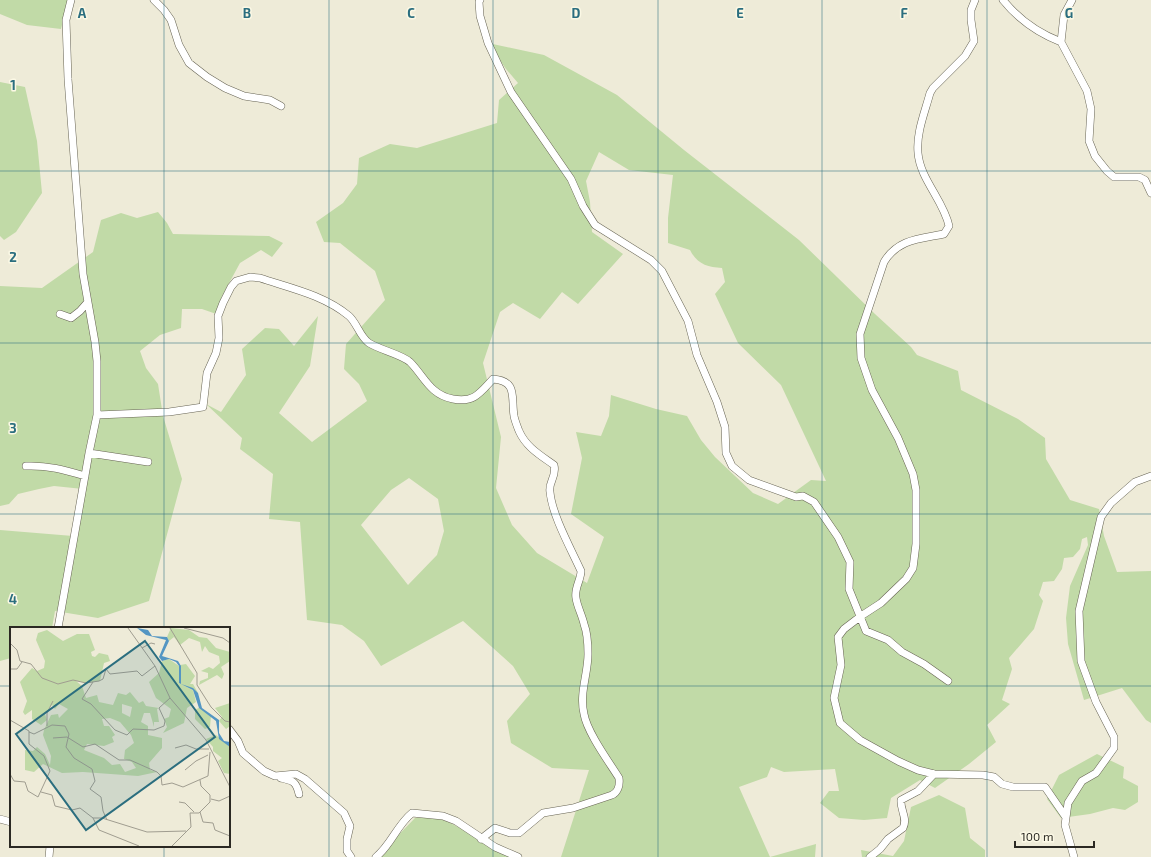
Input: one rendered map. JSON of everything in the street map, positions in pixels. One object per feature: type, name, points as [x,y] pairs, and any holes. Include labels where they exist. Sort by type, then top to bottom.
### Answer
[{"type":"street","points":[[58,627],[97,415],[97,361],[82,266],[68,79],[66,20],[71,0]]},
{"type":"street","points":[[154,0],[171,20],[179,45],[189,63],[206,77],[225,88],[244,96],[270,100],[281,106]]},
{"type":"street","points":[[480,0],[480,16],[488,43],[511,92],[571,179],[583,206],[595,225],[651,260],[662,271],[688,321],[697,355],[717,402],[725,427],[726,453],[732,466],[749,480],[796,497],[803,496],[814,502],[830,523],[850,562],[849,589],[866,631],[888,640],[902,652],[924,664],[948,681]]},
{"type":"street","points":[[975,0],[971,10],[974,41],[965,56],[933,88],[930,93],[919,133],[918,153],[921,167],[947,216],[949,226],[944,234],[898,246],[890,254],[884,262],[860,334],[861,358],[872,390],[898,438],[913,474],[916,490],[916,536],[913,568],[906,579],[881,603],[860,616],[844,629],[838,637],[841,665],[834,698],[840,723],[860,740],[898,761],[918,770],[934,774],[983,775],[994,777],[1002,784],[1013,787],[1045,787],[1065,816]]},
{"type":"street","points":[[1004,0],[1026,24],[1042,34],[1061,42]]},
{"type":"street","points":[[1072,0],[1064,15],[1061,42],[1087,91],[1091,109],[1089,141],[1095,156],[1114,177],[1139,177],[1144,180],[1151,193]]},
{"type":"street","points":[[97,415],[169,412],[203,407],[207,373],[216,353],[219,338],[218,316],[231,286],[236,281],[250,277],[260,278],[326,301],[350,317],[368,342],[409,362],[430,388],[446,397],[468,400],[477,396],[493,379],[508,383],[512,389],[514,417],[519,432],[532,450],[554,465],[556,471],[549,490],[552,507],[581,576],[576,589],[576,598],[585,626],[588,653],[586,678],[582,699],[584,715],[588,726],[619,778],[620,784],[616,793],[612,795],[573,808],[544,813],[519,833],[495,828],[481,839]]},
{"type":"street","points":[[60,314],[71,318],[87,303]]},
{"type":"street","points":[[89,453],[148,462]]},
{"type":"street","points":[[26,466],[56,468],[85,476]]},
{"type":"street","points":[[1074,857],[1065,825],[1065,816],[1068,803],[1082,781],[1096,773],[1114,748],[1114,737],[1096,702],[1081,661],[1079,611],[1101,517],[1111,503],[1135,482],[1151,476]]},
{"type":"street","points":[[230,730],[248,759],[264,771],[293,781],[297,786],[299,794]]},
{"type":"street","points":[[276,776],[296,774],[305,779],[344,813],[350,826],[347,851],[351,857]]},
{"type":"street","points":[[870,857],[880,849],[888,839],[903,828],[905,818],[901,806],[902,800],[918,791],[934,774]]},
{"type":"street","points":[[376,857],[384,851],[406,818],[412,814],[443,816],[456,821],[498,849],[518,857]]},
{"type":"street","points":[[0,819],[10,822]]},
{"type":"street","points":[[49,857],[50,847]]},
{"type":"green space","points":[[0,0],[68,0],[61,29],[27,25],[0,14]]},
{"type":"green space","points":[[488,43],[544,55],[617,95],[684,150],[799,240],[911,347],[917,355],[958,371],[961,390],[1018,419],[1045,438],[1046,459],[1070,500],[1099,509],[1104,536],[1117,572],[1151,571],[1151,723],[1146,720],[1122,688],[1084,700],[1068,644],[1066,618],[1070,586],[1088,545],[1087,537],[1082,539],[1080,549],[1073,557],[1064,558],[1062,569],[1054,581],[1043,582],[1039,595],[1043,601],[1034,629],[1009,658],[1012,669],[1002,700],[1010,704],[987,725],[996,742],[969,764],[935,788],[920,780],[891,798],[887,818],[864,820],[839,818],[820,803],[829,791],[839,791],[835,769],[784,772],[771,767],[767,777],[739,787],[770,857],[561,857],[589,770],[552,768],[511,743],[507,721],[530,694],[513,666],[463,621],[381,666],[364,641],[342,625],[307,620],[300,522],[269,519],[273,474],[240,449],[242,438],[206,404],[221,412],[246,375],[242,349],[265,328],[279,329],[294,346],[318,316],[310,366],[279,413],[312,442],[367,401],[359,384],[344,369],[346,344],[385,300],[375,271],[340,243],[324,242],[316,222],[343,203],[357,184],[359,158],[390,144],[417,148],[497,123],[499,100],[518,83]],"holes":[[[599,152],[629,170],[673,175],[668,218],[668,243],[690,250],[699,262],[707,266],[722,268],[725,282],[715,294],[738,343],[781,385],[826,481],[811,480],[778,504],[753,493],[715,457],[701,440],[687,416],[656,409],[611,395],[609,416],[601,436],[576,432],[582,458],[571,514],[604,537],[587,583],[537,553],[512,525],[496,488],[501,437],[483,363],[500,312],[513,303],[540,319],[562,292],[578,304],[623,254],[592,232],[590,202],[586,181]],[[409,478],[438,499],[444,531],[437,555],[408,585],[361,525],[391,490]]]},
{"type":"green space","points":[[0,82],[25,87],[37,141],[42,193],[16,232],[4,240],[0,236]]},
{"type":"green space","points":[[158,212],[167,223],[173,234],[269,236],[283,243],[272,257],[261,250],[240,263],[221,298],[222,316],[202,309],[182,309],[181,328],[160,335],[140,351],[146,368],[158,384],[163,416],[182,479],[149,601],[98,618],[55,611],[52,627],[10,627],[10,658],[0,661],[0,530],[73,536],[83,489],[54,486],[39,489],[18,494],[9,504],[0,506],[0,286],[42,288],[93,252],[101,220],[121,213],[137,218]]},
{"type":"green space","points":[[1097,754],[1124,767],[1123,778],[1138,786],[1138,802],[1125,810],[1113,808],[1090,814],[1061,818],[1047,799],[1059,775]]},
{"type":"green space","points":[[939,795],[965,808],[970,838],[985,850],[985,857],[862,857],[861,850],[893,856],[904,841],[911,807]]},
{"type":"green space","points":[[435,815],[516,857],[377,857],[415,818]]},
{"type":"green space","points":[[816,844],[815,857],[770,857]]}]
